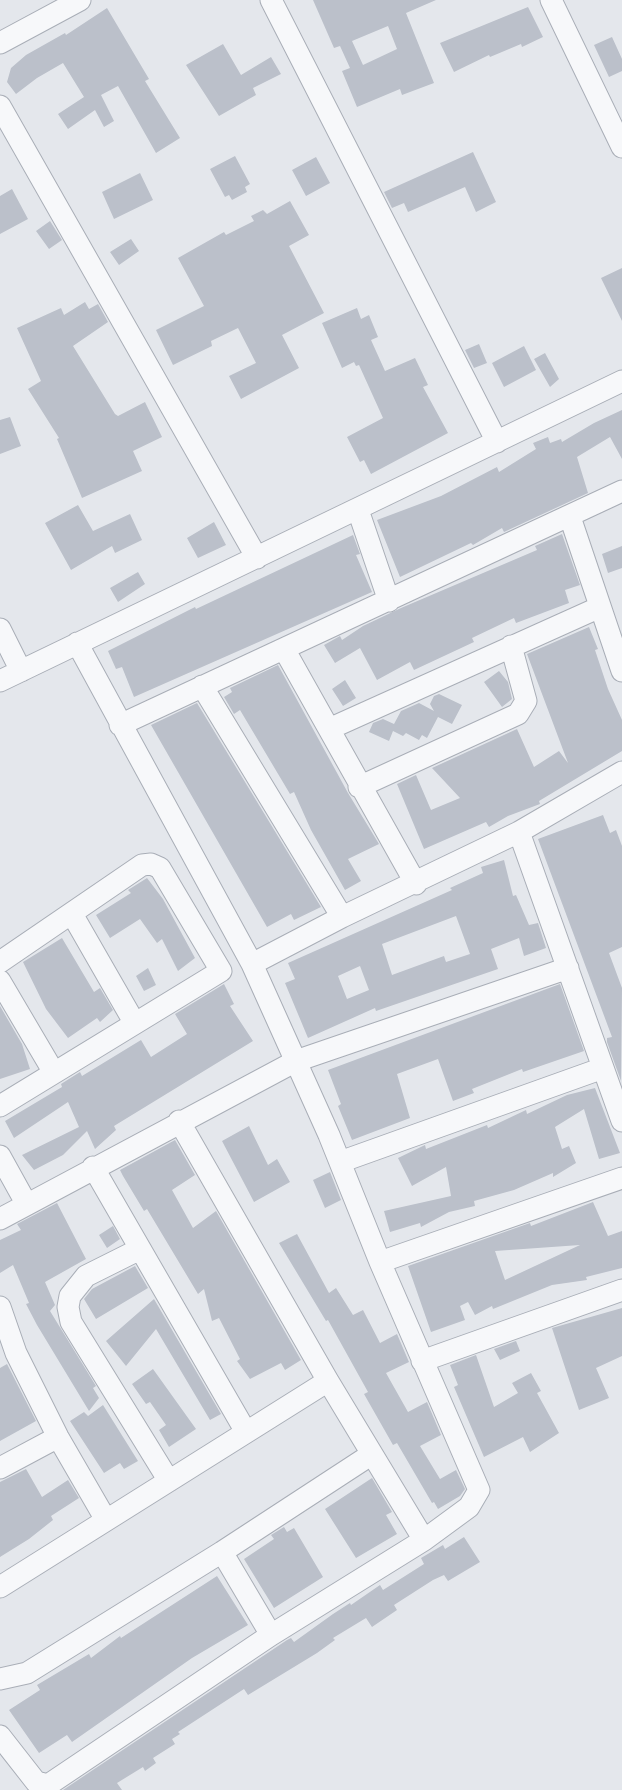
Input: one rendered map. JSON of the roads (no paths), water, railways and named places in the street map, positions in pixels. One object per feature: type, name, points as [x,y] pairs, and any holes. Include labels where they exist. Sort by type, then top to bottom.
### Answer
[{"type":"street","points":[[0,43],[80,0]]},
{"type":"street","points":[[271,0],[497,442]]},
{"type":"street","points":[[551,0],[615,114],[622,147]]},
{"type":"street","points":[[0,106],[257,558]]},
{"type":"street","points":[[0,681],[622,381]]},
{"type":"street","points":[[120,725],[622,491]]},
{"type":"street","points":[[358,510],[389,601]]},
{"type":"street","points":[[570,517],[622,671]]},
{"type":"street","points":[[329,729],[600,607]]},
{"type":"street","points":[[0,629],[21,671]]},
{"type":"street","points":[[0,1736],[36,1782],[40,1786],[48,1785],[271,1635],[424,1540],[470,1507],[479,1490],[380,1262],[340,1162],[252,964],[77,644]]},
{"type":"street","points":[[359,787],[518,714],[526,701],[511,646]]},
{"type":"street","points":[[284,649],[359,787],[416,884]]},
{"type":"street","points":[[202,686],[342,917]]},
{"type":"street","points":[[252,964],[342,917],[416,884],[519,832],[622,772]]},
{"type":"street","points":[[519,832],[622,1121]]},
{"type":"street","points":[[0,962],[142,865],[151,864],[160,868],[220,971],[53,1071],[0,1106]]},
{"type":"street","points":[[72,914],[134,1022]]},
{"type":"street","points":[[0,1219],[179,1121],[296,1061],[568,968]]},
{"type":"street","points":[[0,981],[53,1071]]},
{"type":"street","points":[[340,1162],[603,1068]]},
{"type":"street","points":[[179,1121],[328,1380],[424,1540]]},
{"type":"street","points":[[0,1156],[26,1203]]},
{"type":"street","points":[[93,1167],[246,1432]]},
{"type":"street","points":[[380,1262],[622,1178]]},
{"type":"street","points":[[140,1249],[86,1276],[70,1296],[68,1307],[70,1322],[169,1481]]},
{"type":"street","points":[[422,1361],[622,1290]]},
{"type":"street","points":[[0,1307],[8,1358],[58,1437],[106,1520]]},
{"type":"street","points":[[0,1587],[328,1380]]},
{"type":"street","points":[[0,1468],[58,1437]]},
{"type":"street","points":[[0,1679],[27,1673],[222,1552],[372,1454]]},
{"type":"street","points":[[222,1552],[271,1635]]}]
